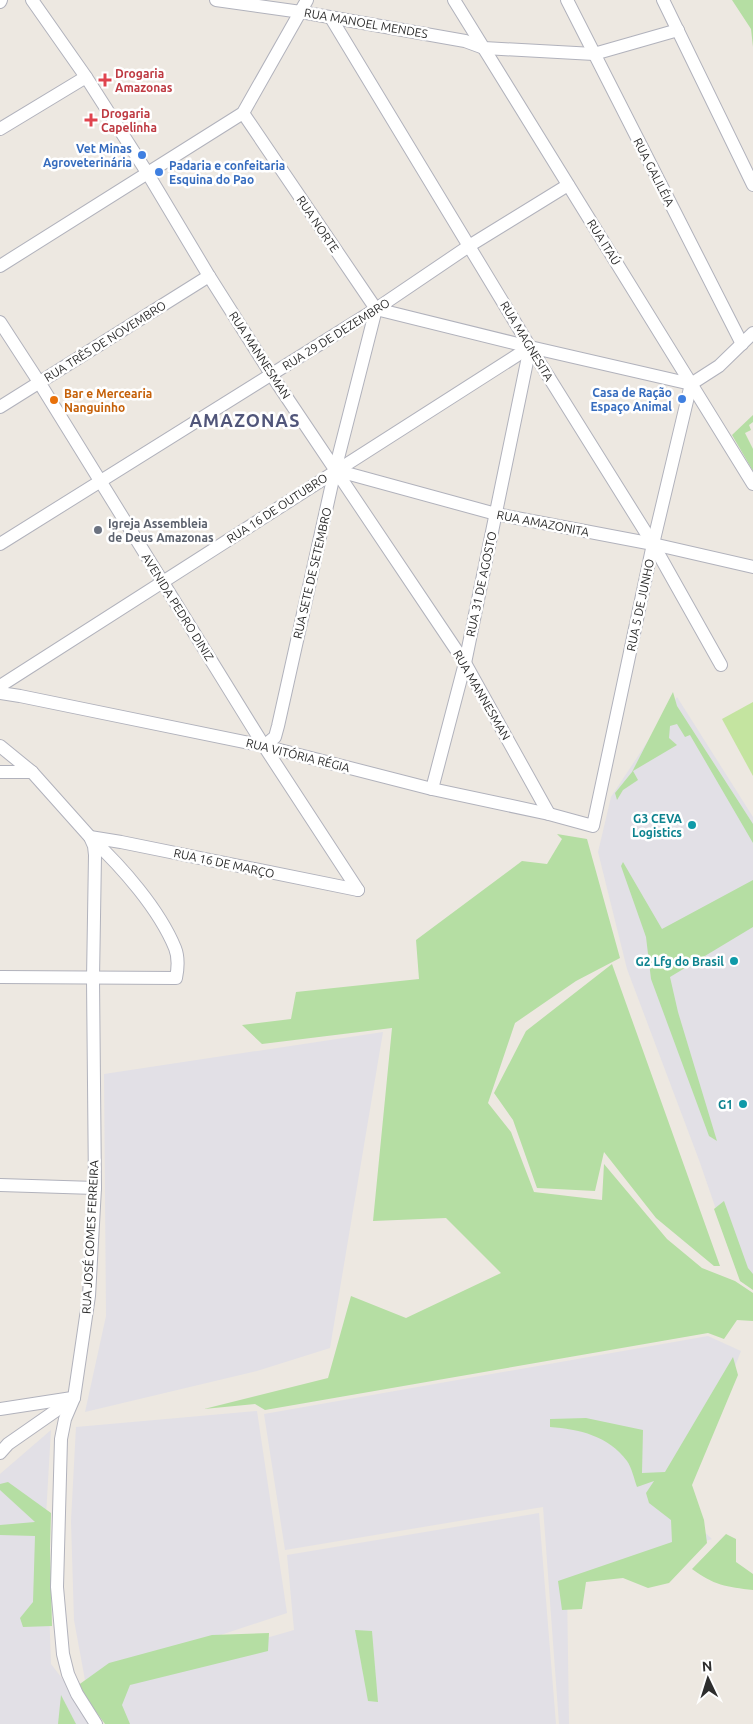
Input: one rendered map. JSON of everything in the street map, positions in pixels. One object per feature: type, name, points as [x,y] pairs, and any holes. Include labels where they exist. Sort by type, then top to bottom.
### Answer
[{"type":"street","name":"RUA MANNESMAN","points":[[32,0],[86,77],[148,174],[271,374],[465,663],[550,814]]},
{"type":"street","name":"RUA MANOEL MENDES","points":[[216,0],[301,12],[465,41],[484,48],[594,54],[678,30]]},
{"type":"street","points":[[0,266],[244,113],[307,0]]},
{"type":"street","name":"RUA ITAÚ","points":[[454,0],[753,484]]},
{"type":"street","name":"RUA GALILÉIA","points":[[567,0],[742,344]]},
{"type":"street","points":[[663,0],[753,185]]},
{"type":"street","name":"RUA MAGNESITA","points":[[331,18],[530,347],[652,544],[721,665]]},
{"type":"street","points":[[0,129],[86,77]]},
{"type":"street","name":"RUA NORTE","points":[[244,113],[376,309]]},
{"type":"street","name":"RUA 29 DE DEZEMBRO","points":[[0,544],[376,309],[469,246],[568,185]]},
{"type":"street","name":"RUA TRÊS DE NOVEMBRO","points":[[0,406],[209,276]]},
{"type":"street","points":[[376,309],[691,384],[719,366],[753,333]]},
{"type":"street","name":"RUA SETE DE SETEMBRO","points":[[264,746],[274,737],[278,726],[335,470],[376,309]]},
{"type":"street","name":"AVENIDA PEDRO DINIZ","points":[[0,322],[264,746],[358,890]]},
{"type":"street","name":"RUA 16 DE OUTUBRO","points":[[0,686],[530,347]]},
{"type":"street","name":"RUA 31 DE AGOSTO","points":[[432,789],[465,663],[530,347]]},
{"type":"street","name":"RUA 5 DE JUNHO","points":[[593,826],[652,544],[691,384]]},
{"type":"street","name":"RUA AMAZONITA","points":[[335,470],[496,514],[652,544],[753,567]]},
{"type":"street","name":"RUA VITÓRIA RÉGIA","points":[[0,693],[264,746],[432,789],[550,814],[593,826]]},
{"type":"street","points":[[0,746],[32,772],[90,837],[114,860],[156,913],[176,949],[178,964],[176,978],[0,977]]},
{"type":"street","points":[[0,772],[32,772]]},
{"type":"street","name":"RUA 16 DE MARÇO","points":[[90,837],[358,890]]},
{"type":"street","name":"RUA JOSÉ GOMES FERREIRA","points":[[90,837],[94,846],[95,1188],[89,1296],[74,1398],[65,1419],[61,1439],[58,1499],[58,1601],[68,1674],[77,1694],[96,1724]]},
{"type":"street","points":[[0,1185],[95,1188]]},
{"type":"street","points":[[0,1408],[74,1398]]},
{"type":"street","points":[[0,1453],[8,1444],[74,1398]]},
{"type":"shaded area","points":[[677,697],[753,817],[753,1286],[739,1276],[699,1160],[627,969],[598,852],[611,797]]},
{"type":"shaded area","points":[[383,1032],[330,1348],[257,1371],[85,1412],[106,1316],[104,1074]]},
{"type":"shaded area","points":[[708,1336],[741,1351],[679,1509],[712,1539],[567,1585],[569,1724],[559,1724],[543,1507],[285,1550],[264,1414]]},
{"type":"shaded area","points":[[257,1411],[287,1613],[85,1680],[74,1620],[71,1521],[76,1427]]},
{"type":"shaded area","points":[[51,1430],[46,1516],[51,1664],[97,1724],[0,1724],[0,1474]]},
{"type":"shaded area","points":[[539,1513],[556,1724],[117,1724],[90,1689],[294,1630],[287,1555]]},
{"type":"green space","points":[[732,0],[753,0],[753,47],[751,29]]},
{"type":"green space","points":[[753,415],[753,422],[749,425],[751,430],[745,433],[753,449],[753,471],[732,435]]},
{"type":"green space","points":[[673,692],[677,706],[753,824],[753,843],[690,735],[685,737],[677,724],[670,726],[669,738],[677,745],[633,771],[638,780],[623,790],[617,800],[615,793],[632,772]]},
{"type":"green space","points":[[753,702],[753,776],[722,719]]},
{"type":"green space","points":[[557,834],[587,839],[620,958],[576,981],[515,1023],[488,1103],[511,1132],[534,1192],[602,1200],[604,1164],[667,1239],[702,1268],[735,1281],[753,1293],[753,1321],[737,1320],[724,1339],[708,1333],[265,1410],[255,1404],[204,1409],[328,1378],[351,1296],[406,1318],[501,1273],[446,1218],[373,1221],[392,1028],[262,1044],[242,1025],[291,1019],[296,992],[419,979],[416,940],[522,861],[547,864],[562,839]]},
{"type":"green space","points":[[623,862],[662,929],[753,880],[753,927],[670,977],[678,1012],[717,1141],[709,1136],[651,979],[646,937],[621,866]]},
{"type":"green space","points":[[612,964],[720,1266],[714,1266],[656,1218],[604,1152],[595,1191],[537,1188],[513,1120],[494,1093],[526,1031]]},
{"type":"green space","points":[[724,1201],[748,1268],[753,1274],[753,1290],[740,1281],[714,1209]]},
{"type":"green space","points":[[733,1357],[738,1375],[692,1485],[704,1520],[707,1543],[669,1583],[648,1588],[623,1578],[586,1582],[582,1609],[562,1610],[558,1581],[672,1542],[671,1520],[649,1503],[646,1493],[654,1481],[637,1487],[632,1470],[620,1452],[593,1435],[550,1427],[550,1419],[586,1418],[643,1430],[642,1473],[665,1472]]},
{"type":"green space","points":[[8,1482],[51,1513],[52,1626],[23,1627],[20,1618],[33,1602],[35,1536],[0,1535],[0,1525],[35,1522],[0,1490],[0,1484]]},
{"type":"green space","points":[[726,1534],[736,1539],[736,1562],[753,1574],[753,1590],[721,1584],[707,1579],[692,1569]]},
{"type":"green space","points":[[355,1630],[372,1631],[378,1702],[368,1701]]},
{"type":"green space","points":[[269,1633],[268,1651],[130,1685],[122,1705],[130,1724],[105,1724],[77,1686],[109,1663],[212,1635]]},
{"type":"green space","points":[[61,1695],[76,1724],[58,1724]]},
{"type":"place","name":"Drogaria Amazonas","points":[[105,80]]},
{"type":"place","name":"Drogaria Capelinha","points":[[91,120]]},
{"type":"place","name":"Vet Minas Agroveterinária","points":[[142,155]]},
{"type":"place","name":"Padaria e confeitaria Esquina do Pao","points":[[159,172]]},
{"type":"place","name":"Casa de Ração Espaço Animal","points":[[682,399]]},
{"type":"place","name":"Bar e Mercearia Nanguinho","points":[[54,400]]},
{"type":"place","name":"Igreja Assembleia de Deus Amazonas","points":[[98,530]]},
{"type":"place","name":"G3 CEVA Logistics","points":[[692,825]]},
{"type":"place","name":"G2 Lfg do Brasil","points":[[734,961]]},
{"type":"place","name":"G1","points":[[743,1104]]},
{"type":"district","name":"AMAZONAS","points":[[245,420]]}]
